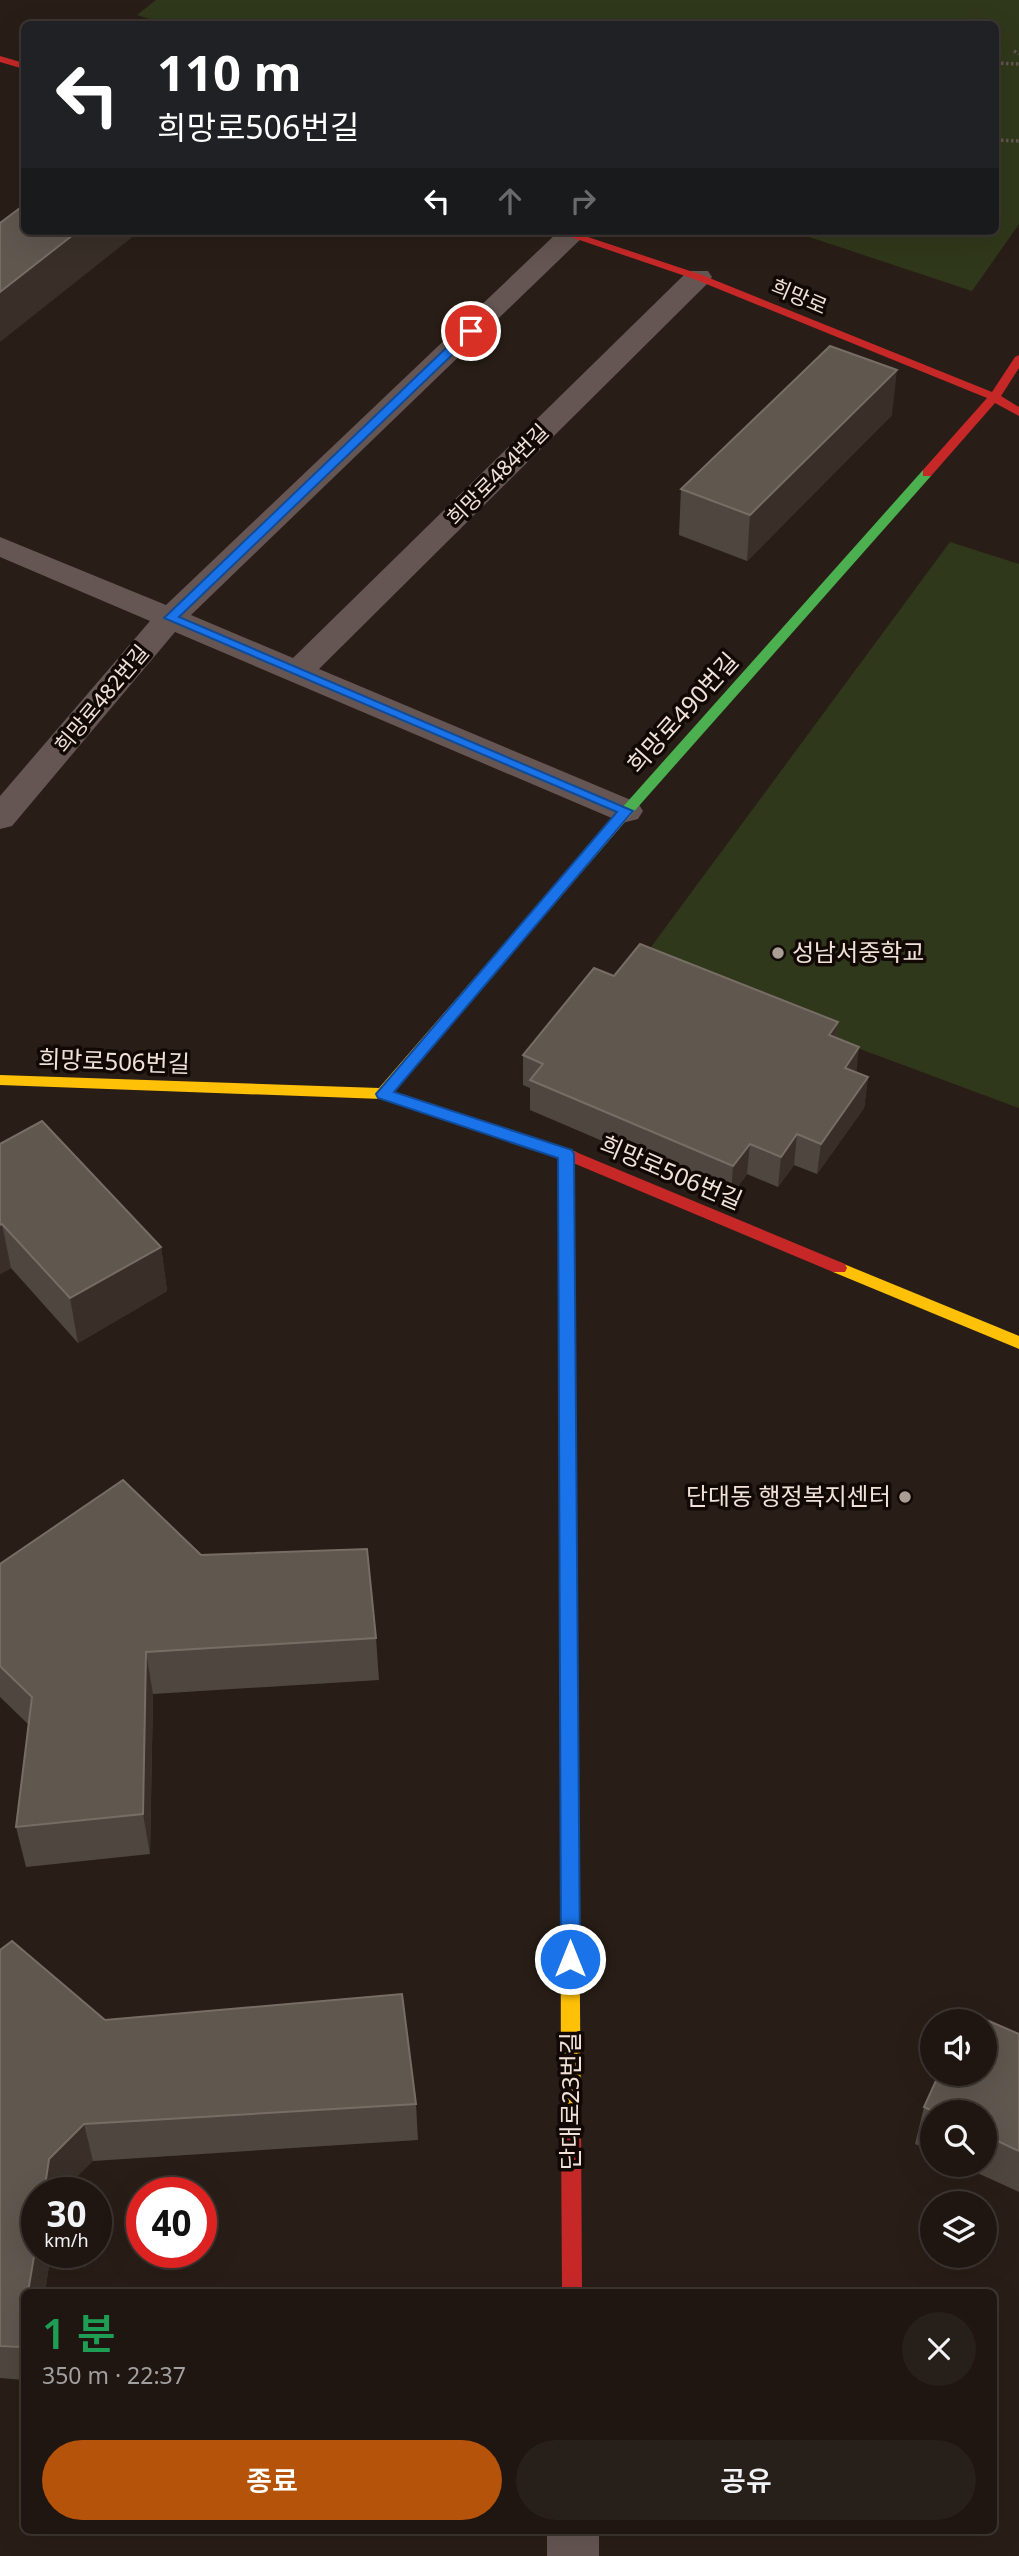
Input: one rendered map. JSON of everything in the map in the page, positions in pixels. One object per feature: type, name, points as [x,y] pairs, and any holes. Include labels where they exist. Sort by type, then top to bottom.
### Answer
[{"type":"street","points":[[0,59],[21,65]]},
{"type":"street","name":"희망로482번길","points":[[0,818],[170,618],[563,235]]},
{"type":"street","name":"희망로","points":[[571,235],[698,276],[994,397],[1019,412]]},
{"type":"street","name":"희망로484번길","points":[[297,673],[698,276]]},
{"type":"street","name":"희망로490번길","points":[[383,1094],[626,811],[994,397],[1019,359]]},
{"type":"street","points":[[0,546],[626,811]]},
{"type":"street","name":"희망로506번길","points":[[0,1080],[383,1094],[566,1154],[1019,1343]]},
{"type":"street","name":"단대로23번길","points":[[566,1154],[572,2289]]},
{"type":"street","points":[[573,2534],[573,2556]]},
{"type":"path","points":[[1014,51],[1019,54]]},
{"type":"path","points":[[999,63],[1019,64]]},
{"type":"path","points":[[999,140],[1019,141]]},
{"type":"green space","points":[[156,0],[1019,0],[1019,224],[972,291],[803,235],[999,235],[999,21],[156,21],[137,15]]},
{"type":"green space","points":[[950,542],[1019,564],[1019,1108],[637,966]]},
{"type":"building","points":[[21,207],[21,235],[73,235],[0,292],[0,223]]},
{"type":"building","points":[[830,346],[897,370],[750,515],[681,489]]},
{"type":"building","points":[[640,944],[838,1022],[829,1035],[859,1047],[845,1068],[868,1077],[821,1144],[797,1134],[781,1157],[750,1144],[733,1166],[530,1080],[543,1064],[523,1055],[594,968],[614,976]]},
{"type":"building","points":[[42,1121],[161,1247],[70,1298],[2,1224],[0,1225],[0,1144]]},
{"type":"building","points":[[123,1480],[201,1555],[367,1549],[376,1638],[146,1652],[143,1814],[16,1827],[32,1697],[0,1666],[0,1564]]},
{"type":"building","points":[[12,1941],[105,2020],[402,1994],[416,2104],[84,2124],[49,2159],[46,2177],[21,2177],[21,2268],[32,2268],[29,2289],[21,2289],[20,2347],[0,2346],[0,1950]]},
{"type":"building","points":[[997,2025],[1019,2034],[1019,2151],[997,2141],[997,2100],[927,2100],[934,2086],[997,2086]]},
{"type":"traffic: fast","points":[[625,813],[927,473]]},
{"type":"traffic: fast","points":[[566,1154],[568,1526]]},
{"type":"traffic: slow","points":[[383,1094],[625,813]]},
{"type":"traffic: slow","points":[[0,1080],[383,1094],[571,1156]]},
{"type":"traffic: slow","points":[[839,1268],[1019,1343]]},
{"type":"traffic: slow","points":[[568,1526],[571,2127]]},
{"type":"traffic: jam","points":[[0,59],[21,65]]},
{"type":"traffic: jam","points":[[571,235],[698,277],[994,397],[1019,412]]},
{"type":"traffic: jam","points":[[927,473],[994,397],[1019,359]]},
{"type":"traffic: jam","points":[[571,1156],[839,1268]]},
{"type":"traffic: jam","points":[[571,2127],[572,2289]]},
{"type":"place","name":"성남서중학교","points":[[778,953]]},
{"type":"place","name":"단대동 행정복지센터","points":[[905,1497]]},
{"type":"route","points":[[471,331],[170,618],[626,811],[383,1094],[566,1154],[570,1959]]}]
